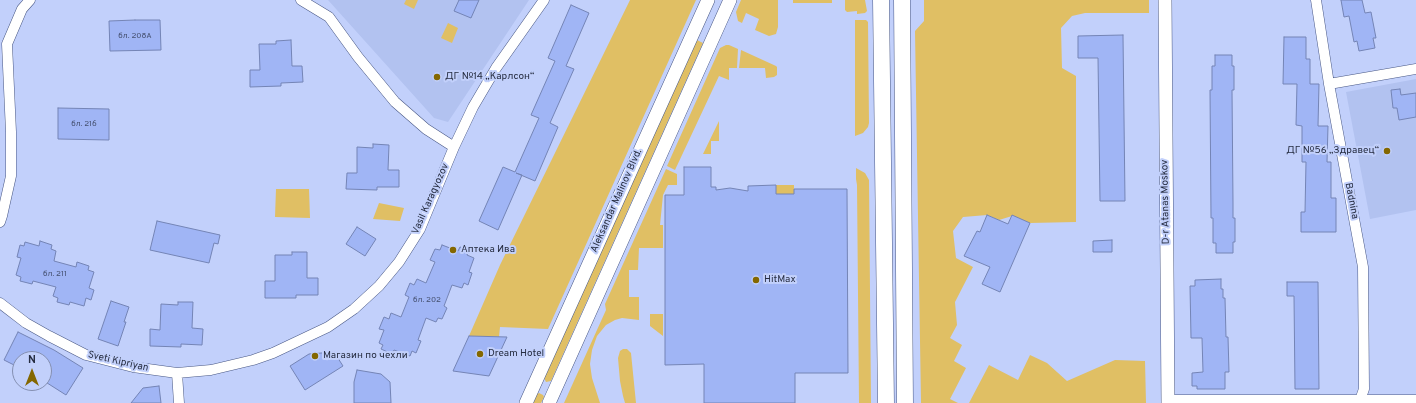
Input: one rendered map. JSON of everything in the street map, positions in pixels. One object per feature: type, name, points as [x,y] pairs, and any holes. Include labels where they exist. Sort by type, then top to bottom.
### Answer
[{"type":"main road","points":[[881,0],[886,403]]},
{"type":"main road","points":[[902,0],[905,403]]},
{"type":"street","points":[[0,222],[11,176],[11,132],[7,44],[22,9],[30,0]]},
{"type":"street","points":[[301,0],[329,17],[358,57],[395,102],[426,129],[454,147]]},
{"type":"street","name":"Vasil Karagyozov","points":[[178,373],[232,366],[266,356],[328,327],[354,310],[379,286],[399,262],[420,229],[454,147],[473,107],[496,68],[544,0]]},
{"type":"street","name":"Aleksandar Malinov Blvd.","points":[[526,403],[708,0]]},
{"type":"street","name":"Aleksandar Malinov Blvd.","points":[[549,403],[730,0]]},
{"type":"street","name":"D-r Atanas Moskov","points":[[1165,0],[1168,402]]},
{"type":"street","name":"Badnina","points":[[1316,0],[1329,84],[1363,267],[1364,389],[1360,401]]},
{"type":"street","points":[[1329,84],[1416,69]]},
{"type":"street","name":"Sveti Kipriyan","points":[[0,303],[37,330],[86,355],[133,367],[178,373]]},
{"type":"street","points":[[178,373],[179,403]]},
{"type":"street","points":[[1168,402],[1416,400]]},
{"type":"shaded area","name":"ДГ №14 „Карлсон“","points":[[328,0],[529,0],[448,122],[434,118]]},
{"type":"shaded area","points":[[406,0],[418,0],[414,9],[404,4]]},
{"type":"shaded area","points":[[630,0],[696,0],[548,329],[500,327],[499,337],[469,336],[500,265]]},
{"type":"shaded area","points":[[741,0],[778,0],[778,27],[776,34],[769,36],[755,30],[759,19],[746,13],[742,23],[738,21],[736,12]]},
{"type":"shaded area","points":[[793,0],[832,0],[832,3],[793,3]]},
{"type":"shaded area","points":[[845,0],[865,0],[867,11],[865,13],[857,14],[857,11],[847,12],[845,10]]},
{"type":"shaded area","points":[[924,0],[1149,0],[1149,13],[1085,13],[1072,16],[1061,28],[1062,68],[1076,76],[1076,222],[1030,223],[1012,216],[999,220],[987,215],[963,217],[953,231],[956,258],[973,267],[955,302],[957,325],[950,338],[962,345],[954,361],[966,368],[950,399],[958,403],[921,403],[915,31],[924,21]]},
{"type":"shaded area","points":[[855,20],[866,20],[868,22],[869,123],[868,127],[863,133],[855,136]]},
{"type":"shaded area","points":[[448,23],[458,28],[452,43],[441,38]]},
{"type":"shaded area","points":[[697,40],[703,43],[551,381],[546,382],[544,378]]},
{"type":"shaded area","points":[[726,45],[738,49],[737,68],[729,68],[729,80],[719,76],[675,170],[667,166],[720,48]]},
{"type":"shaded area","points":[[741,50],[776,66],[777,75],[766,78],[765,68],[739,68]]},
{"type":"shaded area","name":"ДГ №56 „Здравец“","points":[[1416,79],[1416,210],[1370,219],[1346,92]]},
{"type":"shaded area","points":[[719,121],[719,141],[711,141],[711,154],[703,154]]},
{"type":"shaded area","points":[[856,168],[865,173],[869,180],[871,403],[859,403]]},
{"type":"shaded area","points":[[666,169],[677,174],[677,185],[668,185],[663,195],[660,225],[663,225],[663,248],[639,248],[638,270],[629,270],[629,297],[639,297],[639,320],[622,318],[615,320],[606,325],[597,336],[592,350],[590,364],[592,378],[600,403],[564,403],[606,310],[605,304]]},
{"type":"shaded area","points":[[776,185],[794,185],[794,194],[776,194]]},
{"type":"shaded area","points":[[276,189],[309,189],[310,218],[275,217]]},
{"type":"shaded area","points":[[379,203],[404,208],[400,221],[373,219]]},
{"type":"shaded area","points":[[650,314],[663,314],[663,336],[650,326]]},
{"type":"shaded area","points":[[627,349],[631,353],[636,403],[625,403],[623,396],[618,358],[620,351]]},
{"type":"shaded area","points":[[1030,355],[1047,363],[1067,381],[1115,360],[1145,361],[1146,403],[969,403],[989,365],[1018,380]]},
{"type":"shaded area","points":[[539,393],[544,397],[541,403],[533,403],[537,394]]},
{"type":"building","points":[[459,0],[479,0],[471,18],[454,11]]},
{"type":"building","points":[[1341,0],[1362,0],[1365,13],[1371,12],[1376,38],[1373,38],[1375,48],[1359,51],[1357,41],[1354,42],[1349,16],[1344,17]]},
{"type":"building","points":[[571,5],[589,13],[566,66],[574,69],[550,123],[558,127],[535,181],[522,175],[498,230],[479,221],[503,167],[515,172],[539,118],[531,115],[555,61],[548,58]]},
{"type":"building","points":[[160,20],[161,50],[110,51],[109,21]]},
{"type":"building","points":[[1123,35],[1125,201],[1100,201],[1098,58],[1078,58],[1078,36]]},
{"type":"building","points":[[1284,37],[1306,37],[1306,59],[1310,59],[1310,84],[1319,84],[1318,126],[1328,126],[1327,162],[1331,162],[1331,198],[1336,198],[1336,232],[1301,232],[1301,212],[1305,212],[1306,162],[1302,162],[1302,126],[1296,125],[1297,84],[1283,84]]},
{"type":"building","points":[[291,40],[292,66],[302,66],[303,82],[281,83],[281,86],[250,87],[250,70],[260,70],[259,44],[276,44],[276,41]]},
{"type":"building","points":[[1215,55],[1232,55],[1232,66],[1234,66],[1234,90],[1232,90],[1233,218],[1235,218],[1235,242],[1233,242],[1233,253],[1216,253],[1216,243],[1213,243],[1213,218],[1211,218],[1210,90],[1212,90],[1212,66],[1215,66]]},
{"type":"building","points":[[1400,89],[1401,95],[1416,93],[1416,117],[1399,120],[1397,108],[1393,108],[1391,90]]},
{"type":"building","points":[[58,108],[109,109],[109,140],[58,139]]},
{"type":"building","points":[[373,144],[389,145],[388,170],[399,170],[399,187],[377,187],[377,190],[346,189],[347,173],[357,173],[357,147],[373,148]]},
{"type":"building","name":"HitMax","points":[[684,167],[711,167],[711,187],[716,187],[716,190],[730,188],[748,191],[748,186],[776,185],[776,194],[794,194],[794,189],[847,189],[848,373],[795,373],[795,403],[704,403],[704,364],[665,365],[665,195],[684,195]]},
{"type":"building","points":[[987,215],[1008,224],[1012,215],[1030,223],[1000,292],[982,284],[990,267],[964,256],[977,231],[980,232]]},
{"type":"building","points":[[157,221],[220,235],[218,244],[214,243],[209,263],[150,250]]},
{"type":"building","points":[[357,227],[376,239],[365,256],[346,244]]},
{"type":"building","points":[[1112,240],[1112,252],[1093,252],[1093,241]]},
{"type":"building","points":[[40,241],[52,245],[51,249],[56,251],[54,261],[76,267],[77,262],[89,266],[88,270],[94,272],[89,288],[94,290],[91,300],[86,298],[84,306],[70,302],[69,305],[57,302],[58,298],[53,296],[56,287],[33,281],[32,284],[20,281],[21,277],[16,275],[21,258],[17,257],[20,245],[24,246],[25,242],[39,246]]},
{"type":"building","points":[[442,245],[458,251],[460,247],[469,250],[467,255],[474,258],[469,272],[472,273],[468,285],[464,283],[462,288],[452,285],[444,306],[447,308],[442,319],[438,318],[436,322],[426,318],[418,340],[421,341],[416,353],[412,351],[410,356],[394,350],[392,354],[381,349],[383,345],[379,343],[384,330],[379,329],[384,317],[389,319],[391,313],[401,317],[409,297],[405,295],[410,283],[414,285],[417,279],[426,283],[435,262],[430,260],[435,249],[440,250]]},
{"type":"building","points":[[292,252],[307,252],[307,278],[318,278],[318,295],[296,295],[296,298],[265,298],[265,281],[275,281],[275,255],[292,255]]},
{"type":"building","points":[[1221,279],[1221,289],[1223,289],[1223,298],[1225,298],[1229,372],[1225,372],[1225,389],[1197,389],[1197,386],[1192,386],[1192,373],[1203,372],[1202,338],[1191,338],[1190,286],[1195,286],[1195,280]]},
{"type":"building","points":[[1287,282],[1318,282],[1319,389],[1295,389],[1294,296],[1287,296]]},
{"type":"building","points":[[111,301],[129,307],[118,346],[98,339]]},
{"type":"building","points":[[178,302],[193,302],[192,328],[203,329],[202,345],[181,344],[181,347],[150,346],[150,329],[160,330],[161,304],[178,305]]},
{"type":"building","points":[[18,332],[54,350],[83,368],[66,395],[52,386],[52,351],[12,351],[12,364],[4,360]]},
{"type":"building","name":"Dream Hotel","points":[[469,336],[507,337],[489,376],[453,371]]},
{"type":"building","points":[[334,352],[343,366],[305,390],[290,366],[309,354]]},
{"type":"building","points":[[357,370],[381,374],[390,382],[391,403],[354,403],[354,382]]},
{"type":"building","points":[[159,386],[161,403],[131,403],[143,388]]},
{"type":"place","name":"ДГ №14 „Карлсон“","points":[[437,77]]},
{"type":"place","name":"ДГ №56 „Здравец“","points":[[1387,151]]},
{"type":"place","name":"Аптека Ива","points":[[453,250]]},
{"type":"place","name":"HitMax","points":[[756,280]]},
{"type":"place","name":"Dream Hotel","points":[[480,354]]},
{"type":"place","name":"Магазин по чехли","points":[[315,356]]}]
